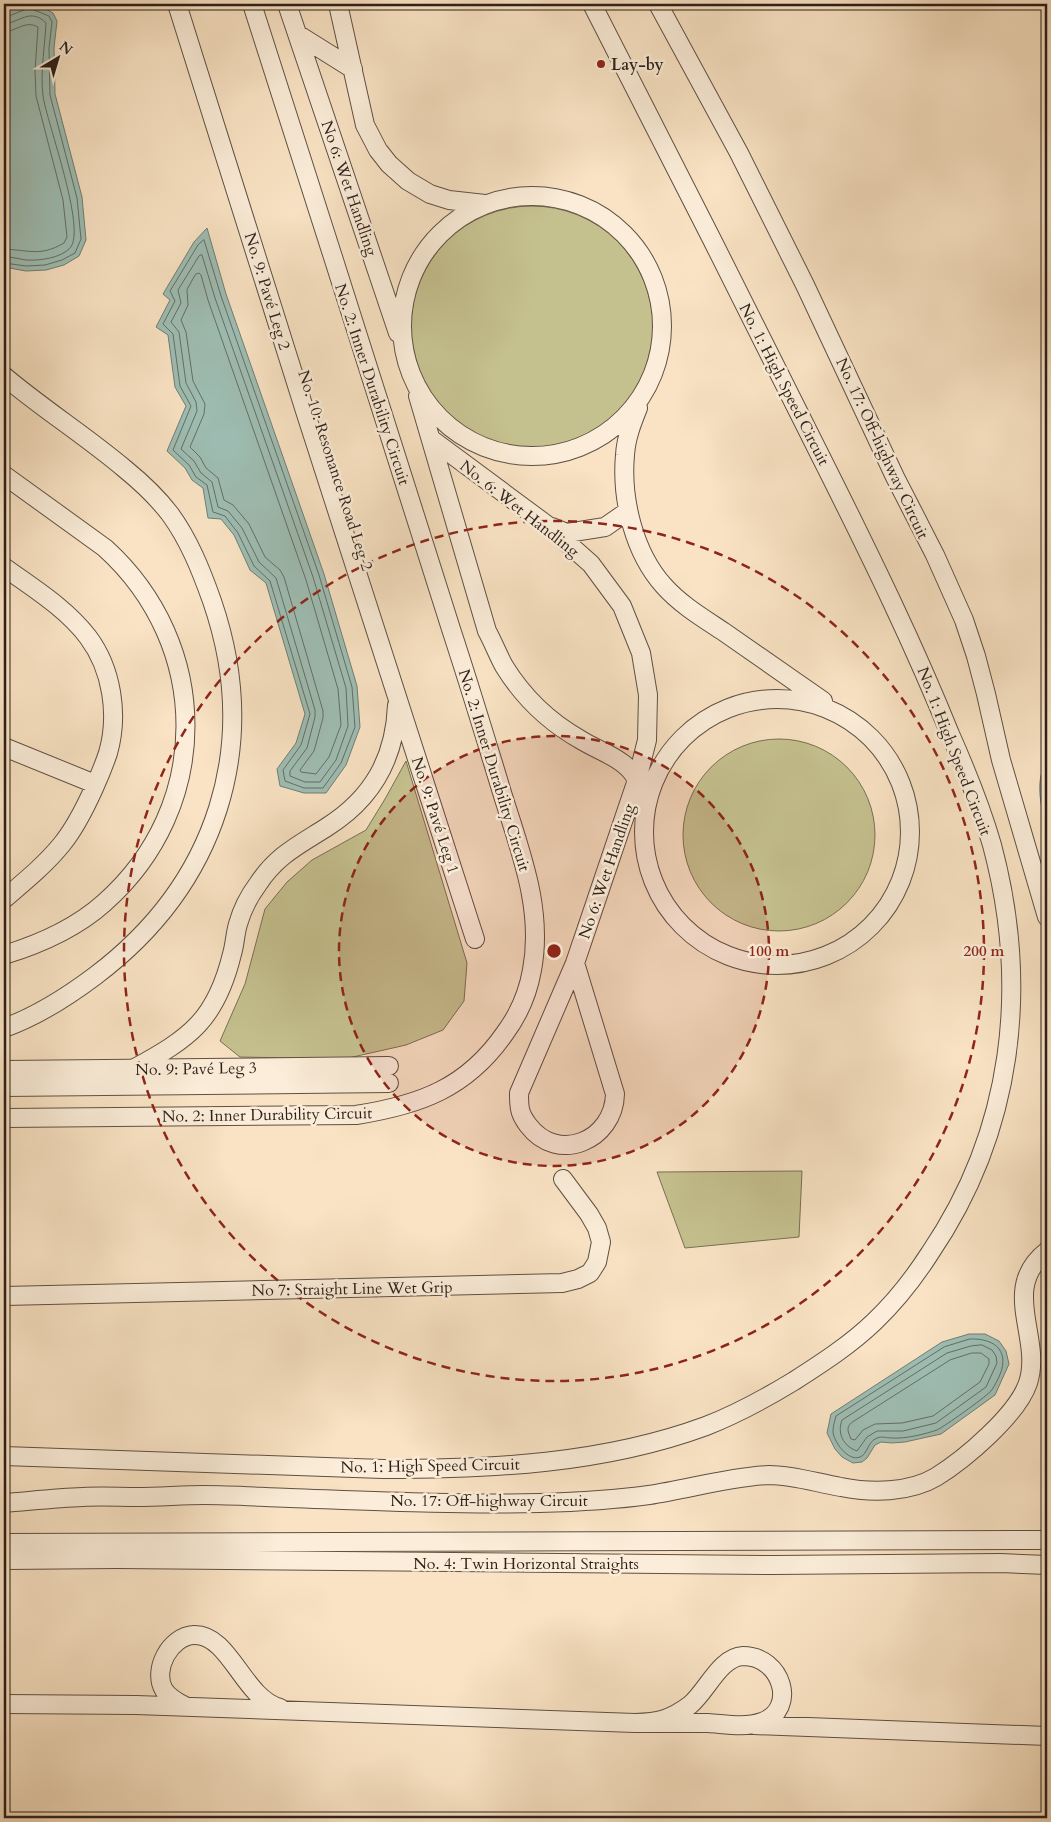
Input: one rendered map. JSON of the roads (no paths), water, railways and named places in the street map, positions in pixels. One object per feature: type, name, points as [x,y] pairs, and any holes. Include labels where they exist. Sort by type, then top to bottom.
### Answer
[{"type":"street","name":"No. 9: Pavé Leg 2","points":[[177,4],[302,402],[397,692]]},
{"type":"street","name":"No. 10: Resonance Road Leg 2","points":[[189,4],[479,938]]},
{"type":"street","name":"No. 2: Inner Durability Circuit","points":[[4,1118],[356,1115],[409,1104],[450,1086],[482,1062],[497,1044],[520,1009],[530,979],[536,946],[536,923],[534,905],[524,865],[252,4]]},
{"type":"street","name":"No 6: Wet Handling","points":[[287,4],[402,342],[415,386],[443,422],[481,447],[525,458],[570,452],[611,432],[642,398],[659,361],[663,320],[655,280],[634,244],[603,216],[566,200],[525,195],[485,204],[449,224],[422,255],[404,297],[402,342]]},
{"type":"street","name":"No 6: Wet Handling","points":[[338,4],[365,125],[378,150],[389,164],[408,180],[430,194],[449,200],[485,204]]},
{"type":"street","name":"No. 1: High Speed Circuit","points":[[4,1456],[374,1469],[436,1469],[484,1467],[584,1456],[632,1448],[668,1438],[743,1410],[776,1392],[841,1350],[874,1322],[921,1267],[941,1237],[968,1188],[982,1154],[994,1122],[1006,1062],[1012,1000],[1009,939],[999,878],[992,845],[980,809],[929,680],[866,548],[592,4]]},
{"type":"street","name":"No. 17: Off-highway Circuit","points":[[658,4],[739,153],[805,284],[960,612],[976,656],[1001,760],[1047,918]]},
{"type":"street","points":[[297,34],[352,69]]},
{"type":"street","points":[[4,376],[125,469],[155,496],[174,519],[200,568],[220,626],[229,665],[232,713],[232,748],[218,810],[199,855],[171,901],[146,932],[115,961],[73,993],[39,1014],[4,1028]]},
{"type":"street","name":"No. 6: Wet Handling","points":[[415,386],[487,631],[504,666],[526,698],[556,725],[608,754],[627,767],[637,780]]},
{"type":"street","points":[[642,398],[629,431],[624,454],[624,485],[628,512],[636,537],[648,564],[664,586],[686,606],[846,717]]},
{"type":"street","name":"No. 6: Wet Handling","points":[[431,439],[547,525],[591,564],[622,606],[641,653],[648,695],[647,740],[637,780],[644,818]]},
{"type":"street","points":[[4,475],[105,548],[135,580],[162,623],[177,660],[184,700],[186,732],[180,777],[171,808],[154,845],[136,870],[104,903],[80,921],[32,947],[4,955]]},
{"type":"street","points":[[547,525],[567,532],[605,527],[628,512]]},
{"type":"street","points":[[4,566],[75,622],[89,639],[102,662],[109,682],[113,727],[108,752],[76,823],[62,845],[4,899]]},
{"type":"street","name":"No. 9: Pavé Leg 1","points":[[397,692],[479,938]]},
{"type":"street","points":[[133,1069],[186,1038],[201,1022],[216,1001],[226,977],[238,924],[247,902],[273,864],[296,846],[346,814],[366,794],[381,772],[391,746],[396,724],[397,692]]},
{"type":"street","name":"No 6: Wet Handling","points":[[756,699],[803,700],[846,717],[881,748],[904,788],[911,834],[902,880],[878,920],[842,949],[803,963],[762,965],[722,954],[687,931],[661,898],[646,860],[644,818],[654,778],[676,743],[712,714],[756,699]]},
{"type":"street","points":[[4,747],[95,784]]},
{"type":"street","name":"No 6: Wet Handling","points":[[575,963],[615,1094],[614,1106],[608,1119],[591,1138],[582,1143],[570,1145],[544,1140],[533,1131],[524,1120],[520,1110],[519,1093],[575,963],[637,780]]},
{"type":"street","name":"No. 9: Pavé Leg 3","points":[[4,1070],[133,1069],[389,1075],[4,1087]]},
{"type":"street","name":"No 7: Straight Line Wet Grip","points":[[4,1296],[562,1283],[578,1279],[590,1273],[597,1262],[601,1242],[597,1228],[589,1214],[563,1179]]},
{"type":"street","name":"No. 17: Off-highway Circuit","points":[[4,1503],[83,1497],[206,1495],[474,1504],[543,1503],[648,1495],[740,1477],[772,1475],[803,1479],[843,1488],[879,1491],[909,1488],[934,1478],[969,1452],[1011,1413],[1022,1398],[1029,1380],[1031,1361],[1023,1298],[1026,1281],[1032,1268],[1040,1256],[1047,1251]]},
{"type":"street","name":"No. 4: Twin Horizontal Straights","points":[[4,1543],[1047,1540]]},
{"type":"street","name":"No. 4: Twin Horizontal Straights","points":[[4,1560],[126,1559],[774,1565],[1000,1563],[1047,1565]]},
{"type":"street","points":[[186,1707],[173,1700],[165,1692],[161,1683],[160,1673],[162,1662],[173,1645],[181,1639],[194,1635],[201,1636],[218,1646],[236,1666],[252,1690],[269,1703],[278,1708],[320,1712]]},
{"type":"street","points":[[635,1724],[658,1722],[674,1715],[695,1700],[727,1662],[735,1657],[748,1656],[762,1660],[771,1668],[780,1680],[782,1692],[778,1707],[768,1719],[757,1723],[741,1724]]},
{"type":"street","points":[[4,1704],[186,1707],[635,1724],[741,1724],[1047,1736]]},
{"type":"water","points":[[27,5],[44,8],[53,13],[57,21],[54,48],[55,94],[82,197],[86,240],[79,256],[64,265],[46,270],[26,271],[4,267],[4,15],[11,9]]},
{"type":"water","points":[[207,228],[226,294],[324,574],[357,686],[360,727],[346,765],[326,793],[304,793],[280,786],[277,769],[296,743],[305,714],[266,583],[250,570],[234,535],[221,519],[208,518],[203,488],[192,480],[185,468],[167,451],[186,406],[175,387],[168,335],[156,327],[170,300],[163,294],[194,242]]},
{"type":"water","points":[[1047,761],[1047,825],[1042,810],[1040,784],[1043,768]]},
{"type":"water","points":[[969,1334],[985,1334],[999,1341],[1006,1351],[1009,1364],[995,1395],[941,1434],[905,1442],[881,1442],[875,1445],[867,1458],[862,1462],[853,1463],[842,1457],[835,1449],[827,1433],[831,1414],[942,1342]]},
{"type":"place","name":"Lay-by","points":[[601,64]]}]
